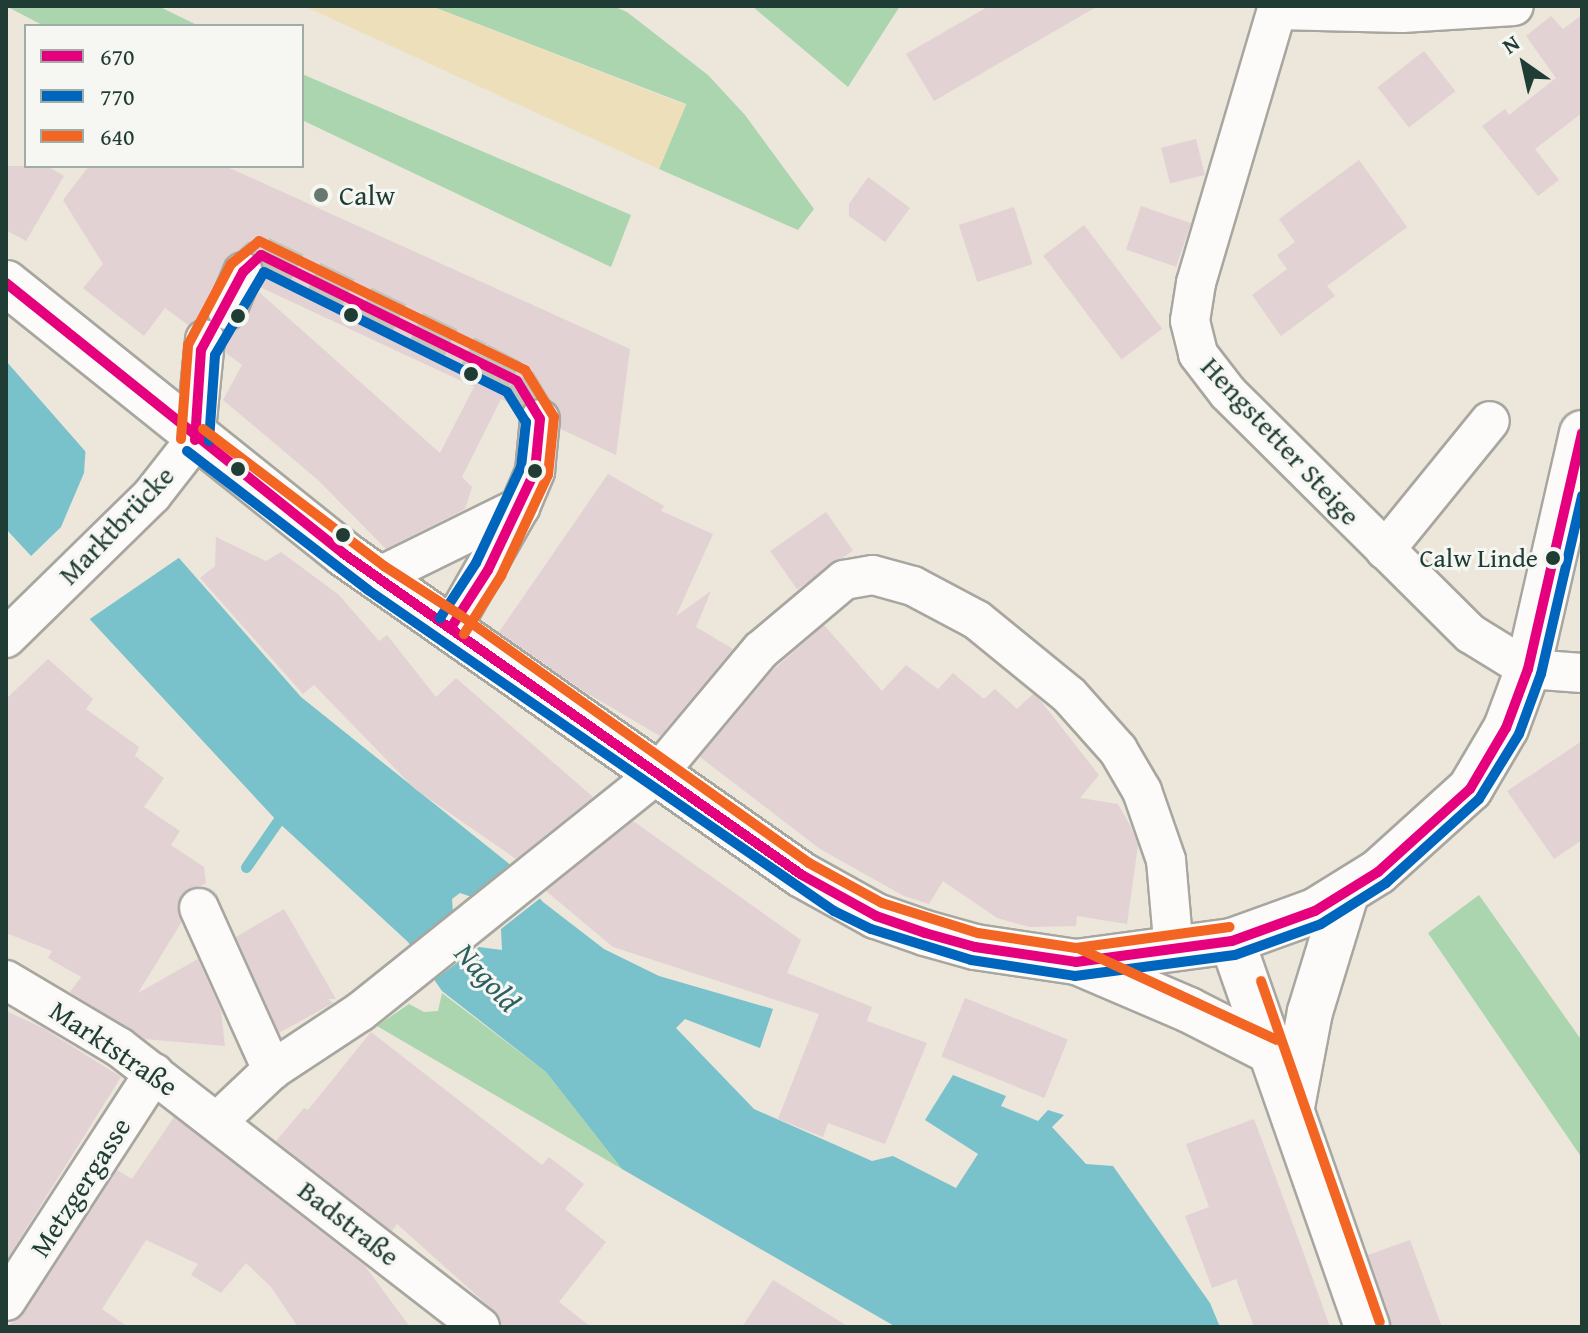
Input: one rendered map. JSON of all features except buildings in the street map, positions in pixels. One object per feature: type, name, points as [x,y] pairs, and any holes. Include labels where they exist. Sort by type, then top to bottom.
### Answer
[{"type":"main road","points":[[6,283],[195,440],[376,578],[452,626],[802,875],[876,916],[975,947],[1076,962],[1189,1010],[1271,1052]]},
{"type":"main road","points":[[1076,962],[1232,941],[1284,924],[1346,894],[1422,837],[1470,789],[1506,728],[1528,669],[1582,433]]},
{"type":"main road","points":[[1292,1110],[1315,991],[1346,894]]},
{"type":"main road","points":[[1232,941],[1367,1327]]},
{"type":"street","points":[[1278,8],[1402,13],[1514,6]]},
{"type":"street","name":"Hengstetter Steige","points":[[1278,8],[1196,283],[1190,321],[1198,354],[1228,393],[1471,634],[1528,669]]},
{"type":"street","points":[[195,440],[216,324],[243,272]]},
{"type":"street","points":[[452,626],[520,507],[535,471],[540,419]]},
{"type":"street","points":[[1385,550],[1490,421]]},
{"type":"street","name":"Marktbrücke","points":[[6,638],[34,607],[144,502],[195,440]]},
{"type":"street","points":[[376,578],[520,507]]},
{"type":"street","points":[[218,1121],[272,1070],[360,1012],[658,773],[761,650],[844,580],[873,575],[913,586],[977,620],[1069,695],[1118,750],[1142,791],[1166,860],[1174,951]]},
{"type":"street","points":[[1528,669],[1582,673]]},
{"type":"street","points":[[199,908],[272,1070]]},
{"type":"street","name":"Marktstraße","points":[[6,980],[154,1073],[218,1121]]},
{"type":"street","name":"Metzgergasse","points":[[6,1301],[154,1073]]},
{"type":"street","name":"Badstraße","points":[[218,1121],[480,1327]]},
{"type":"green space","points":[[6,6],[158,6],[195,24],[40,24]]},
{"type":"green space","points":[[431,6],[613,6],[627,12],[708,75],[745,115],[814,209],[798,230],[659,169],[686,104]]},
{"type":"green space","points":[[752,6],[900,6],[848,87]]},
{"type":"green space","points":[[304,75],[631,215],[611,267],[304,121]]},
{"type":"green space","points":[[1479,895],[1582,1041],[1582,1158],[1428,933]]},
{"type":"green space","points":[[442,993],[546,1072],[622,1169],[377,1026],[409,1004],[424,1012],[438,1011]]},
{"type":"sand","points":[[304,6],[431,6],[686,105],[659,169]]},
{"type":"water","name":"Nagold","points":[[6,361],[301,697],[513,867],[543,902],[604,949],[659,976],[773,1009],[760,1048],[685,1019],[676,1028],[754,1109],[872,1161],[893,1156],[956,1188],[978,1154],[925,1120],[953,1075],[1006,1096],[1001,1106],[1038,1121],[1048,1110],[1064,1115],[1052,1127],[1086,1164],[1113,1166],[1210,1303],[1220,1327],[896,1327],[622,1169],[546,1072],[442,991],[408,942],[278,822],[6,529]]},
{"type":"pier","points":[[86,444],[183,555],[84,623],[28,559],[61,527],[84,473]]},
{"type":"pier","points":[[517,866],[543,896],[501,929],[502,950],[479,947],[431,982],[407,948],[453,913],[452,899],[460,893],[472,897]]},
{"type":"waterway","points":[[246,867],[284,812]]},
{"type":"tunnel","points":[[243,272],[261,255],[479,361],[517,381],[540,419]]},
{"type":"transit line","name":"640","points":[[181,439],[188,345],[231,264],[259,241],[525,370],[554,417],[548,475],[501,576],[464,634]]},
{"type":"transit line","name":"670","points":[[195,440],[201,350],[243,272],[261,255],[517,381],[540,419],[535,471],[488,570],[452,626]]},
{"type":"transit line","name":"770","points":[[209,441],[215,355],[264,272],[507,392],[526,422],[521,467],[476,563],[440,618]]},
{"type":"transit line","name":"670","points":[[6,283],[344,554],[802,875],[876,916],[925,933],[975,947],[1076,962],[1232,941],[1315,911],[1378,872],[1470,789],[1506,728],[1528,669],[1582,433]]},
{"type":"transit line","name":"640","points":[[203,429],[384,566],[460,615],[809,863],[882,903],[978,933],[1076,948],[1230,927]]},
{"type":"transit line","name":"770","points":[[187,451],[368,590],[834,911],[871,929],[971,960],[1075,976],[1235,955],[1321,924],[1386,883],[1479,799],[1519,734],[1541,674],[1582,496]]},
{"type":"transit line","name":"640","points":[[1080,949],[1277,1040]]},
{"type":"transit line","name":"640","points":[[1261,981],[1380,1322]]},
{"type":"place","name":"Calw","points":[[321,195]]},
{"type":"place","name":"Calw Linde","points":[[1553,558]]}]
